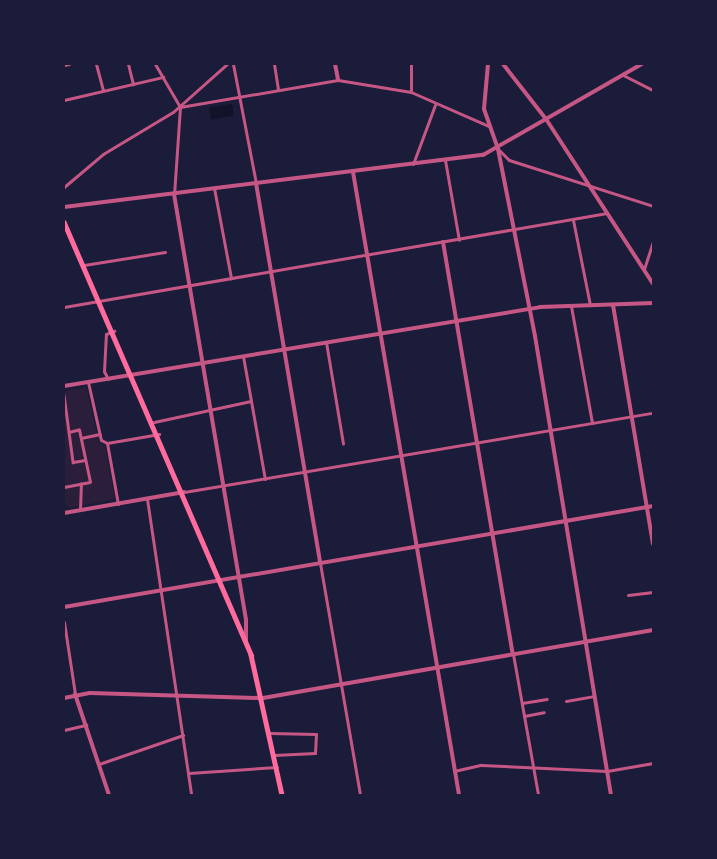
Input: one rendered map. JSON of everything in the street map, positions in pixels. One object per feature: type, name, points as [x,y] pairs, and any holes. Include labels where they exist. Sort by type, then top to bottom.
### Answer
[{"type":"main road","points":[[64,222],[134,375],[246,641],[263,698],[282,795]]},
{"type":"street","points":[[64,66],[69,64]]},
{"type":"street","points":[[96,64],[103,90]]},
{"type":"street","points":[[128,64],[134,84]]},
{"type":"street","points":[[155,64],[180,107],[174,194],[222,486],[239,576],[246,641]]},
{"type":"street","points":[[64,187],[103,154],[180,107],[226,64]]},
{"type":"street","points":[[233,64],[241,97],[256,183],[360,795]]},
{"type":"street","points":[[274,64],[278,90]]},
{"type":"street","points":[[335,64],[338,80]]},
{"type":"street","points":[[411,64],[411,92]]},
{"type":"street","points":[[488,64],[483,99],[488,126],[498,149],[528,309],[611,795]]},
{"type":"street","points":[[503,64],[546,120],[653,284]]},
{"type":"street","points":[[64,207],[445,160],[498,149],[642,64]]},
{"type":"street","points":[[623,74],[653,90]]},
{"type":"street","points":[[64,100],[163,78]]},
{"type":"street","points":[[180,107],[338,80],[411,92],[435,105],[488,126]]},
{"type":"street","points":[[413,164],[435,105]]},
{"type":"street","points":[[498,149],[509,160],[653,206]]},
{"type":"street","points":[[445,160],[459,240]]},
{"type":"street","points":[[353,172],[459,795]]},
{"type":"street","points":[[214,188],[231,278]]},
{"type":"street","points":[[64,307],[607,213]]},
{"type":"street","points":[[573,220],[590,305]]},
{"type":"street","points":[[644,269],[653,241]]},
{"type":"street","points":[[443,242],[538,795]]},
{"type":"street","points":[[84,265],[165,252]]},
{"type":"street","points":[[64,386],[528,309],[653,303]]},
{"type":"street","points":[[613,305],[653,544]]},
{"type":"street","points":[[571,306],[592,423]]},
{"type":"street","points":[[108,379],[104,371],[106,334],[114,331]]},
{"type":"street","points":[[326,342],[343,444]]},
{"type":"street","points":[[243,356],[265,479]]},
{"type":"street","points":[[88,382],[100,434],[107,443],[118,504]]},
{"type":"street","points":[[64,395],[71,432],[73,462],[85,460]]},
{"type":"street","points":[[154,422],[210,413],[251,402]]},
{"type":"street","points":[[64,513],[653,412]]},
{"type":"street","points":[[64,487],[90,482],[79,430],[71,432]]},
{"type":"street","points":[[81,438],[100,434]]},
{"type":"street","points":[[107,443],[159,434]]},
{"type":"street","points":[[80,510],[81,484]]},
{"type":"street","points":[[147,499],[159,590],[191,795]]},
{"type":"street","points":[[64,607],[653,506]]},
{"type":"street","points":[[628,596],[653,592]]},
{"type":"street","points":[[64,622],[75,694],[108,795]]},
{"type":"street","points":[[64,698],[75,694],[263,698],[653,630]]},
{"type":"street","points":[[566,701],[594,696]]},
{"type":"street","points":[[522,703],[548,698]]},
{"type":"street","points":[[524,716],[544,712]]},
{"type":"street","points":[[64,730],[86,725]]},
{"type":"street","points":[[270,733],[316,734],[315,754],[274,756]]},
{"type":"street","points":[[99,764],[183,735]]},
{"type":"street","points":[[454,771],[482,765],[607,771],[653,763]]},
{"type":"street","points":[[189,773],[277,767]]},
{"type":"shaded area","points":[[232,104],[234,116],[211,119],[209,108]]},
{"type":"shaded area","points":[[86,387],[99,442],[105,446],[115,499],[70,508],[64,503],[64,391]]}]
